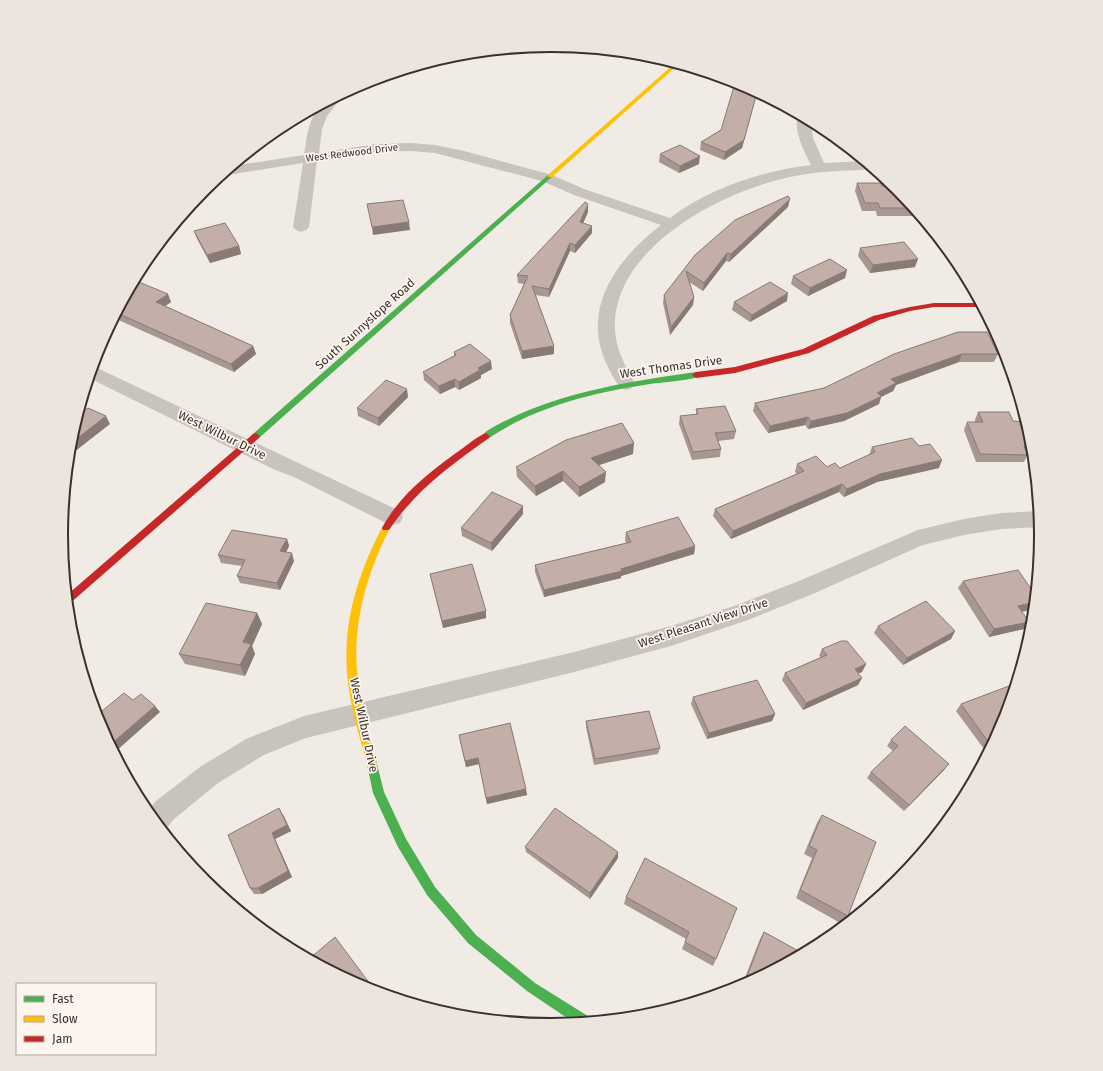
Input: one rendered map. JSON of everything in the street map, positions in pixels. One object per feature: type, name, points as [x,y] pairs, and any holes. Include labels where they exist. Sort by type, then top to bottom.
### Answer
[{"type":"street","name":"South Sunnyslope Road","points":[[72,599],[673,67]]},
{"type":"street","points":[[301,227],[315,129],[321,115],[327,108]]},
{"type":"street","points":[[804,123],[803,130],[806,141],[820,169]]},
{"type":"street","name":"West Redwood Drive","points":[[237,169],[376,148],[429,148],[459,154],[547,178],[579,192],[671,224]]},
{"type":"street","points":[[626,384],[612,357],[607,341],[606,323],[609,304],[614,289],[625,270],[641,251],[684,214],[729,190],[763,179],[803,170],[862,166]]},
{"type":"street","name":"West Thomas Drive","points":[[393,517],[415,492],[456,457],[493,431],[519,417],[558,402],[590,392],[626,384],[735,370],[773,361],[806,351],[876,318],[910,309],[934,305],[976,305]]},
{"type":"street","name":"West Wilbur Drive","points":[[96,374],[393,517],[378,543],[366,570],[356,607],[352,643],[352,671],[358,713],[380,793],[402,843],[431,891],[472,938],[531,988],[578,1018]]},
{"type":"street","name":"West Pleasant View Drive","points":[[159,817],[165,810],[209,775],[255,747],[304,727],[574,662],[671,636],[740,613],[918,538],[964,527],[1034,519]]},
{"type":"building","points":[[734,88],[755,98],[744,140],[725,152],[701,142],[721,130]]},
{"type":"building","points":[[680,145],[700,156],[680,166],[660,154]]},
{"type":"building","points":[[857,183],[881,183],[882,186],[885,186],[906,208],[880,208],[878,203],[865,203]]},
{"type":"building","points":[[788,196],[790,199],[731,254],[727,253],[704,283],[686,271],[694,297],[671,327],[664,295],[695,255],[735,220]]},
{"type":"building","points":[[403,200],[409,222],[372,227],[367,204]]},
{"type":"building","points":[[585,202],[588,204],[580,222],[592,226],[575,245],[570,243],[549,289],[532,286],[554,346],[522,351],[510,315],[528,276],[517,275]]},
{"type":"building","points":[[225,223],[239,246],[207,255],[194,231]]},
{"type":"building","points":[[904,242],[918,259],[873,265],[860,248]]},
{"type":"building","points":[[830,259],[847,270],[810,288],[793,276]]},
{"type":"building","points":[[140,282],[168,294],[156,302],[253,346],[231,364],[122,315]]},
{"type":"building","points":[[770,282],[788,293],[752,315],[734,302]]},
{"type":"building","points":[[958,332],[987,332],[998,354],[962,354],[891,379],[896,383],[877,393],[882,396],[847,413],[811,421],[808,417],[770,426],[755,403],[824,388],[894,354]]},
{"type":"building","points":[[470,344],[491,361],[478,368],[480,370],[459,382],[455,379],[439,386],[423,372],[456,355],[454,352]]},
{"type":"building","points":[[386,380],[407,389],[378,418],[357,408]]},
{"type":"building","points":[[725,406],[736,431],[715,433],[721,449],[693,452],[680,416],[698,414],[696,409]]},
{"type":"building","points":[[88,408],[106,416],[78,438],[84,411]]},
{"type":"building","points":[[978,412],[1009,412],[1013,421],[1022,422],[1027,446],[1024,446],[1028,455],[980,454],[967,422],[983,422]]},
{"type":"building","points":[[622,423],[634,443],[591,458],[606,472],[579,487],[563,471],[535,486],[516,467],[566,440]]},
{"type":"building","points":[[912,438],[919,446],[930,444],[942,460],[880,474],[847,489],[842,484],[733,531],[715,509],[804,471],[797,464],[816,456],[827,467],[835,463],[840,468],[875,452],[872,447]]},
{"type":"building","points":[[492,492],[523,506],[491,543],[461,528]]},
{"type":"building","points":[[678,517],[695,546],[621,569],[622,571],[544,590],[535,565],[631,542],[626,532]]},
{"type":"building","points":[[232,530],[287,539],[280,551],[292,553],[277,583],[237,576],[245,560],[218,555]]},
{"type":"building","points":[[472,564],[486,611],[442,621],[430,574]]},
{"type":"building","points":[[1018,570],[1032,590],[1030,603],[1018,606],[1028,620],[1027,622],[994,629],[963,581]]},
{"type":"building","points":[[926,601],[955,631],[907,658],[878,626]]},
{"type":"building","points":[[206,603],[257,613],[243,642],[251,644],[240,665],[179,654]]},
{"type":"building","points":[[841,641],[847,641],[866,664],[855,669],[862,678],[806,703],[785,673],[827,655],[822,649]]},
{"type":"building","points":[[757,680],[775,714],[709,733],[693,697]]},
{"type":"building","points":[[1009,686],[1010,687],[998,721],[988,742],[961,704]]},
{"type":"building","points":[[124,693],[133,700],[141,694],[155,706],[114,741],[102,711]]},
{"type":"building","points":[[649,711],[660,748],[595,759],[586,721]]},
{"type":"building","points":[[510,723],[526,789],[486,798],[478,758],[465,761],[459,735]]},
{"type":"building","points":[[905,726],[949,764],[909,805],[871,772],[898,746],[891,740]]},
{"type":"building","points":[[279,808],[287,825],[272,833],[288,871],[258,888],[250,888],[228,835]]},
{"type":"building","points":[[555,808],[618,852],[590,893],[525,847]]},
{"type":"building","points":[[822,815],[876,842],[848,916],[800,890],[817,850],[809,846]]},
{"type":"building","points":[[645,858],[737,908],[716,959],[685,942],[689,932],[626,897]]},
{"type":"building","points":[[764,932],[798,951],[765,969],[747,978]]},
{"type":"building","points":[[335,937],[370,983],[338,969],[313,956]]},
{"type":"traffic: fast","points":[[256,436],[550,176]]},
{"type":"traffic: fast","points":[[486,436],[519,417],[580,396],[636,383],[696,375]]},
{"type":"traffic: fast","points":[[372,764],[379,793],[402,843],[431,891],[472,939],[531,987],[579,1018]]},
{"type":"traffic: slow","points":[[550,176],[673,67]]},
{"type":"traffic: slow","points":[[372,764],[353,684],[351,653],[352,634],[354,616],[363,579],[377,544],[386,528]]},
{"type":"traffic: jam","points":[[696,375],[735,370],[806,351],[876,318],[910,309],[934,305],[976,305]]},
{"type":"traffic: jam","points":[[72,597],[256,436]]},
{"type":"traffic: jam","points":[[386,528],[406,501],[431,477],[486,436]]}]
